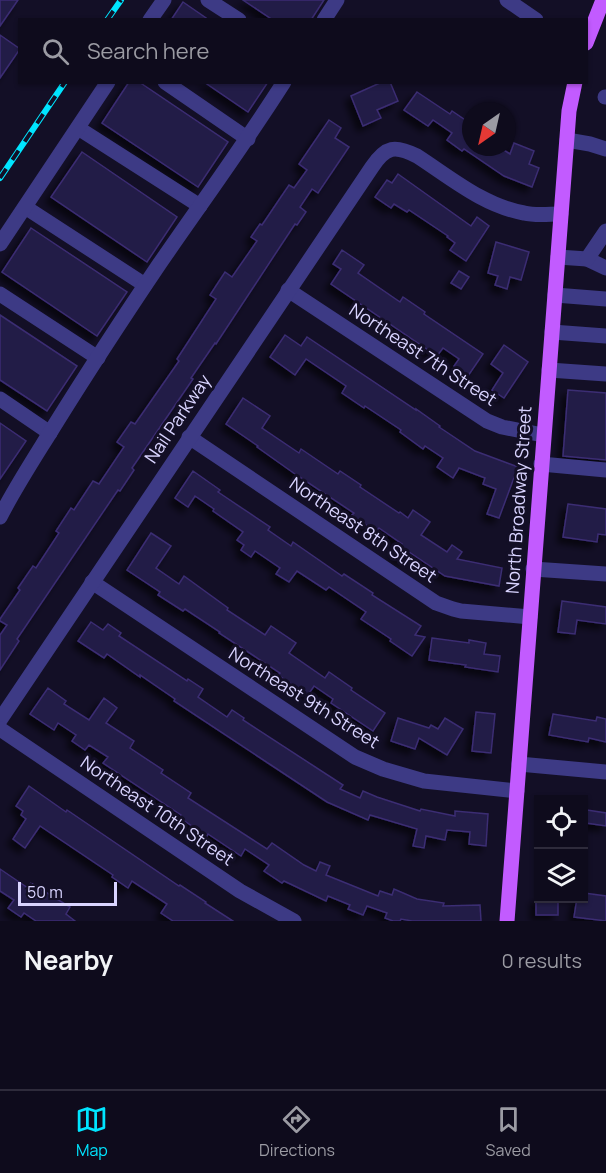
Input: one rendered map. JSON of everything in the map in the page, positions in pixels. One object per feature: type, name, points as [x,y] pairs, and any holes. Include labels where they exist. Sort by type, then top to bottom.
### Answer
[{"type":"main road","points":[[588,38],[603,0]]},
{"type":"main road","name":"North Broadway Street","points":[[507,921],[569,111],[575,84]]},
{"type":"street","points":[[151,18],[164,0]]},
{"type":"street","points":[[208,0],[236,18]]},
{"type":"street","points":[[325,18],[337,0]]},
{"type":"street","points":[[507,0],[533,18]]},
{"type":"street","points":[[0,244],[107,84]]},
{"type":"street","points":[[168,84],[248,139]]},
{"type":"street","points":[[1,514],[145,285],[248,139],[283,84]]},
{"type":"street","points":[[78,128],[200,206]]},
{"type":"street","points":[[567,140],[606,149]]},
{"type":"street","name":"Nail Parkway","points":[[0,720],[288,290],[384,152],[395,148],[408,151],[480,197],[500,207],[525,214],[561,214]]},
{"type":"street","points":[[25,207],[145,285]]},
{"type":"street","points":[[587,259],[606,231]]},
{"type":"street","points":[[558,257],[587,259],[606,268]]},
{"type":"street","name":"Northeast 7th Street","points":[[288,290],[487,421],[502,427],[543,435]]},
{"type":"street","points":[[0,294],[98,358]]},
{"type":"street","points":[[555,295],[606,299]]},
{"type":"street","points":[[552,332],[606,336]]},
{"type":"street","points":[[549,370],[606,374]]},
{"type":"street","points":[[0,399],[50,433]]},
{"type":"street","name":"Northeast 8th Street","points":[[189,437],[436,603],[461,611],[530,617]]},
{"type":"street","points":[[541,464],[606,470]]},
{"type":"street","points":[[533,569],[606,574]]},
{"type":"street","name":"Northeast 9th Street","points":[[92,582],[355,757],[383,769],[424,780],[516,791]]},
{"type":"street","name":"Northeast 10th Street","points":[[0,729],[240,891],[294,921]]},
{"type":"street","points":[[519,764],[606,772]]},
{"type":"building","points":[[0,0],[18,0],[0,26]]},
{"type":"building","points":[[243,0],[324,0],[312,18],[270,18]]},
{"type":"building","points":[[183,2],[206,18],[172,18]]},
{"type":"building","points":[[0,35],[18,48],[18,52],[0,78]]},
{"type":"building","points":[[128,84],[142,84],[228,142],[198,187],[102,123]]},
{"type":"building","points":[[207,84],[267,84],[248,112]]},
{"type":"building","points":[[378,84],[391,84],[398,101],[377,110],[381,118],[363,126],[351,96]]},
{"type":"building","points":[[417,92],[450,114],[452,111],[462,118],[462,151],[447,140],[452,133],[433,120],[428,126],[404,110]]},
{"type":"building","points":[[329,120],[341,128],[335,138],[349,147],[318,193],[312,189],[300,207],[306,212],[297,225],[295,224],[191,378],[193,379],[132,468],[134,470],[120,491],[118,490],[17,639],[19,641],[0,670],[0,635],[7,625],[0,619],[20,590],[18,588],[33,566],[36,568],[59,533],[56,531],[71,508],[74,510],[93,481],[99,484],[124,447],[117,442],[131,422],[135,424],[179,361],[177,359],[216,299],[210,295],[225,272],[232,277],[257,241],[251,237],[260,224],[262,225],[289,185],[294,188],[307,170],[299,164]]},
{"type":"building","points":[[516,144],[534,151],[529,164],[539,168],[532,187],[504,176],[474,156],[516,156]]},
{"type":"building","points":[[82,152],[177,217],[147,262],[51,197]]},
{"type":"building","points":[[398,174],[471,226],[477,217],[489,226],[466,261],[450,250],[455,243],[448,236],[409,210],[407,212],[394,204],[391,208],[375,197],[387,180],[392,183]]},
{"type":"building","points":[[31,228],[127,292],[97,336],[2,272]]},
{"type":"building","points":[[496,242],[529,252],[521,280],[510,277],[507,289],[495,285],[498,276],[488,273]]},
{"type":"building","points":[[342,250],[364,265],[358,273],[400,302],[403,297],[483,354],[468,376],[454,366],[459,359],[443,348],[437,356],[331,284],[341,269],[333,264]]},
{"type":"building","points":[[459,271],[469,277],[461,289],[451,283]]},
{"type":"building","points":[[0,315],[77,366],[47,411],[0,380]]},
{"type":"building","points":[[285,335],[301,346],[307,337],[475,451],[518,467],[499,518],[487,514],[496,489],[483,484],[485,478],[459,468],[453,478],[437,467],[443,458],[425,446],[423,449],[400,432],[401,430],[342,393],[346,386],[306,359],[295,375],[270,357]]},
{"type":"building","points":[[504,345],[528,362],[504,398],[492,390],[503,373],[491,364]]},
{"type":"building","points":[[568,390],[606,393],[606,460],[563,456]]},
{"type":"building","points":[[243,398],[270,416],[262,428],[299,453],[301,449],[338,474],[340,471],[408,518],[413,510],[430,522],[421,535],[447,552],[452,545],[462,552],[457,559],[502,568],[499,586],[445,576],[409,552],[403,560],[395,554],[402,544],[379,528],[376,532],[352,515],[354,513],[226,424]]},
{"type":"building","points":[[0,423],[26,441],[0,479]]},
{"type":"building","points":[[193,471],[220,490],[218,492],[270,527],[268,530],[291,546],[293,542],[421,626],[415,635],[425,637],[412,656],[361,619],[366,612],[329,587],[326,590],[297,571],[289,582],[276,574],[280,568],[255,551],[251,557],[241,550],[244,545],[237,540],[243,532],[195,496],[188,507],[175,498]]},
{"type":"building","points":[[568,504],[606,509],[606,535],[598,534],[597,542],[563,537]]},
{"type":"building","points":[[151,533],[171,546],[156,568],[179,584],[184,576],[228,608],[227,610],[265,635],[271,626],[296,643],[289,653],[325,678],[329,672],[385,713],[373,731],[331,703],[333,699],[314,686],[308,695],[220,632],[185,609],[183,611],[158,595],[160,592],[127,570]]},
{"type":"building","points":[[562,601],[606,607],[606,624],[577,620],[575,634],[558,632]]},
{"type":"building","points":[[91,622],[103,630],[108,624],[121,633],[119,636],[203,689],[198,697],[227,717],[232,710],[244,718],[243,720],[343,785],[340,789],[360,798],[363,791],[420,811],[421,809],[455,816],[455,811],[488,814],[486,846],[469,844],[470,832],[447,830],[445,840],[426,836],[424,848],[413,846],[417,829],[370,815],[368,820],[327,802],[174,701],[175,699],[140,675],[140,677],[107,654],[104,658],[78,641]]},
{"type":"building","points":[[432,638],[486,643],[484,654],[500,656],[498,672],[429,660]]},
{"type":"building","points":[[48,688],[66,701],[64,704],[89,720],[104,698],[117,708],[106,723],[134,741],[130,748],[163,770],[161,773],[191,793],[188,798],[267,849],[272,843],[316,871],[320,862],[330,866],[326,875],[378,896],[380,891],[392,895],[394,889],[417,899],[444,903],[443,906],[480,905],[481,921],[401,919],[393,921],[385,918],[387,913],[367,906],[363,915],[348,909],[350,905],[328,896],[326,901],[284,881],[282,883],[264,871],[269,865],[245,849],[241,856],[208,834],[207,836],[180,818],[181,815],[103,763],[108,757],[89,745],[85,750],[72,741],[76,735],[58,723],[54,730],[30,714]]},
{"type":"building","points":[[476,712],[495,714],[491,753],[472,751]]},
{"type":"building","points":[[553,714],[596,721],[597,717],[606,719],[606,742],[589,738],[588,742],[549,735]]},
{"type":"building","points":[[398,718],[429,728],[431,725],[438,729],[445,718],[463,729],[447,755],[419,738],[415,749],[391,741]]},
{"type":"building","points":[[29,786],[233,921],[173,921],[161,913],[167,904],[132,881],[128,888],[112,877],[113,875],[40,826],[25,848],[13,839],[26,819],[21,815],[23,811],[16,806]]},
{"type":"building","points":[[588,810],[606,813],[606,826],[588,823]]},
{"type":"building","points":[[0,869],[28,888],[31,883],[70,907],[66,914],[75,921],[36,921],[24,913],[21,917],[8,908],[14,900],[0,891]]},
{"type":"building","points":[[588,894],[606,896],[606,921],[574,917],[576,903],[588,903]]},
{"type":"building","points":[[536,903],[558,903],[558,915],[536,915]]},
{"type":"railway","points":[[108,18],[121,0]]},
{"type":"railway","points":[[0,178],[64,84]]}]
